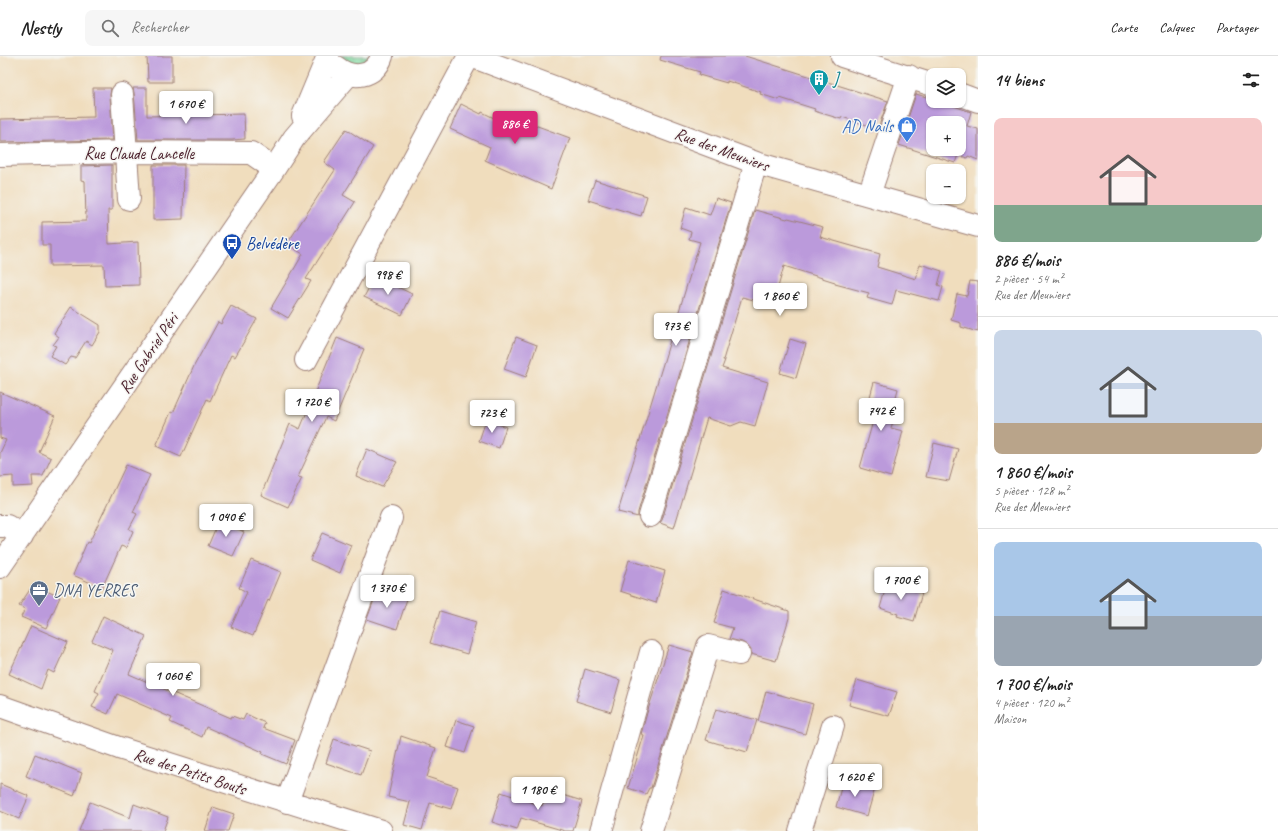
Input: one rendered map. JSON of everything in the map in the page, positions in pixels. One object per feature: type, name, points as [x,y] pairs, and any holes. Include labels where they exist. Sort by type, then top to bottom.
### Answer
[{"type":"street","points":[[328,56],[335,67],[343,73],[357,76],[366,74],[374,69],[382,58]]},
{"type":"street","name":"Rue Gabriel Péri","points":[[294,138],[328,56]]},
{"type":"street","points":[[306,360],[470,56]]},
{"type":"street","name":"Rue des Meuniers","points":[[470,56],[756,163],[978,226]]},
{"type":"street","points":[[842,56],[926,82]]},
{"type":"street","name":"Rue Gabriel Péri","points":[[0,567],[294,138],[348,75]]},
{"type":"street","points":[[869,195],[909,76]]},
{"type":"street","points":[[122,94],[129,199]]},
{"type":"street","points":[[966,97],[978,101]]},
{"type":"street","name":"Rue Claude Lancelle","points":[[0,155],[126,152],[251,153],[274,169]]},
{"type":"street","points":[[650,516],[756,163]]},
{"type":"street","points":[[287,802],[391,518]]},
{"type":"street","points":[[0,526],[7,526],[22,536]]},
{"type":"street","points":[[651,831],[708,646],[739,654]]},
{"type":"street","points":[[601,831],[651,652]]},
{"type":"street","name":"Rue des Petits Bouts","points":[[0,706],[119,748],[381,831]]},
{"type":"street","points":[[800,831],[833,726]]},
{"type":"green space","points":[[341,56],[369,56],[363,64],[357,66],[345,62]]},
{"type":"building","points":[[147,56],[172,56],[172,82],[148,82]]},
{"type":"building","name":"J","points":[[661,56],[745,56],[888,101],[877,131],[875,130],[876,128],[842,117],[841,119],[814,111],[815,109],[780,98],[779,100],[760,94],[761,92],[727,81],[727,83],[699,75],[700,72],[660,60]]},
{"type":"building","points":[[93,88],[111,88],[110,95],[113,140],[0,142],[0,119],[94,117]]},
{"type":"building","points":[[133,88],[147,88],[147,116],[244,114],[245,139],[138,140]]},
{"type":"building","points":[[916,94],[926,97],[926,108],[959,108],[971,112],[967,126],[978,129],[978,160],[968,156],[967,158],[961,156],[966,156],[966,116],[926,116],[926,154],[899,145]]},
{"type":"building","points":[[461,104],[481,114],[482,112],[510,126],[513,117],[570,138],[551,189],[485,160],[490,147],[450,129]]},
{"type":"building","points":[[346,129],[373,147],[343,195],[355,202],[306,279],[311,281],[288,318],[271,308],[303,254],[287,244],[335,170],[324,162]]},
{"type":"building","points":[[933,156],[958,156],[955,163]]},
{"type":"building","points":[[112,165],[112,210],[108,210],[109,244],[138,242],[139,285],[105,286],[104,265],[50,266],[50,245],[42,245],[42,222],[86,221],[85,181],[81,180],[81,166]]},
{"type":"building","points":[[153,165],[184,165],[183,219],[153,220]]},
{"type":"building","points":[[595,180],[647,196],[641,216],[588,200]]},
{"type":"building","points":[[716,198],[731,203],[638,512],[638,517],[618,512],[700,242],[689,239],[691,232],[680,228],[686,207],[710,215]]},
{"type":"building","points":[[755,210],[823,227],[820,237],[880,254],[877,267],[916,279],[920,264],[942,271],[938,285],[943,287],[939,301],[896,290],[892,305],[867,298],[869,293],[835,284],[835,282],[784,266],[773,305],[742,297],[723,360],[725,360],[722,368],[768,382],[755,426],[741,422],[731,426],[707,418],[674,528],[660,523]]},
{"type":"building","points":[[375,276],[412,294],[402,315],[364,297]]},
{"type":"building","points":[[970,281],[978,282],[978,332],[961,327],[961,323],[951,320],[957,294],[967,296]]},
{"type":"building","points":[[231,306],[257,319],[235,357],[231,355],[210,401],[207,399],[181,457],[156,446],[194,366],[218,322],[221,324]]},
{"type":"building","points":[[71,307],[100,325],[100,332],[92,345],[86,341],[75,358],[71,357],[65,365],[50,356],[56,346],[53,345],[59,337],[54,333]]},
{"type":"building","points":[[516,337],[537,345],[526,377],[504,369]]},
{"type":"building","points":[[337,338],[364,349],[334,421],[326,417],[298,477],[302,478],[288,507],[261,495],[290,424],[300,429]]},
{"type":"building","points":[[790,339],[806,344],[796,378],[780,373]]},
{"type":"building","points":[[874,382],[898,389],[890,420],[893,421],[891,428],[903,431],[891,477],[860,468],[873,421],[864,419]]},
{"type":"building","points":[[0,392],[55,416],[39,452],[51,458],[43,476],[32,476],[33,486],[13,487],[13,476],[0,477],[0,453],[6,440],[0,438]]},
{"type":"building","points":[[486,420],[506,427],[499,448],[479,441]]},
{"type":"building","points":[[934,443],[958,449],[949,481],[926,477]]},
{"type":"building","points":[[367,449],[397,462],[382,487],[356,476]]},
{"type":"building","points":[[126,465],[150,475],[133,512],[137,514],[129,529],[133,531],[126,548],[121,546],[102,588],[73,575],[87,542],[89,543]]},
{"type":"building","points":[[219,520],[244,532],[233,556],[208,546]]},
{"type":"building","points":[[322,533],[351,545],[340,573],[310,560]]},
{"type":"building","points":[[251,560],[281,572],[253,636],[231,627],[247,592],[239,588]]},
{"type":"building","points":[[629,560],[665,571],[656,603],[620,591]]},
{"type":"building","points":[[887,583],[922,593],[914,621],[897,616],[898,614],[880,608]]},
{"type":"building","name":"DNA YERRES","points":[[33,585],[60,597],[46,628],[21,617],[25,609],[19,606]]},
{"type":"building","points":[[378,589],[407,599],[397,629],[367,619]]},
{"type":"building","points":[[724,589],[789,611],[789,618],[776,661],[751,654],[751,650],[747,645],[742,642],[729,639],[733,628],[714,623]]},
{"type":"building","points":[[440,611],[476,622],[467,654],[430,643]]},
{"type":"building","points":[[103,616],[146,636],[129,674],[231,718],[232,716],[243,720],[246,714],[265,723],[263,728],[295,740],[286,764],[262,754],[263,752],[206,727],[202,737],[170,722],[172,718],[117,694],[108,714],[92,707],[99,693],[95,691],[113,650],[92,641]]},
{"type":"building","points":[[31,626],[68,642],[54,673],[48,670],[41,689],[9,674]]},
{"type":"building","points":[[669,645],[693,652],[651,788],[649,788],[646,794],[628,788],[644,735],[641,734],[647,713]]},
{"type":"building","points":[[585,669],[620,680],[611,712],[576,701]]},
{"type":"building","points":[[857,680],[897,692],[889,716],[849,705]]},
{"type":"building","points":[[766,691],[813,704],[805,734],[758,721]]},
{"type":"building","points":[[716,709],[757,720],[747,752],[706,740]]},
{"type":"building","points":[[456,720],[474,726],[465,753],[447,747]]},
{"type":"building","points":[[401,736],[436,748],[427,777],[458,787],[451,809],[430,803],[422,830],[404,825],[410,802],[388,797]]},
{"type":"building","points":[[334,739],[370,751],[361,775],[326,763]]},
{"type":"building","points":[[35,754],[82,773],[74,796],[26,776]]},
{"type":"building","points":[[843,780],[875,788],[867,816],[836,807]]},
{"type":"building","points":[[0,784],[29,796],[19,819],[0,811]]},
{"type":"building","points":[[547,790],[582,801],[573,831],[565,831],[521,818],[517,830],[492,822],[501,792],[542,806]]},
{"type":"building","points":[[90,802],[130,818],[134,804],[168,817],[163,831],[79,831]]},
{"type":"building","points":[[213,807],[234,814],[228,831],[205,831]]},
{"type":"place","name":"J","points":[[819,96]]},
{"type":"place","name":"AD Nails","points":[[907,143]]},
{"type":"place","name":"Belvédère","points":[[232,260]]},
{"type":"place","name":"DNA YERRES","points":[[39,607]]}]
